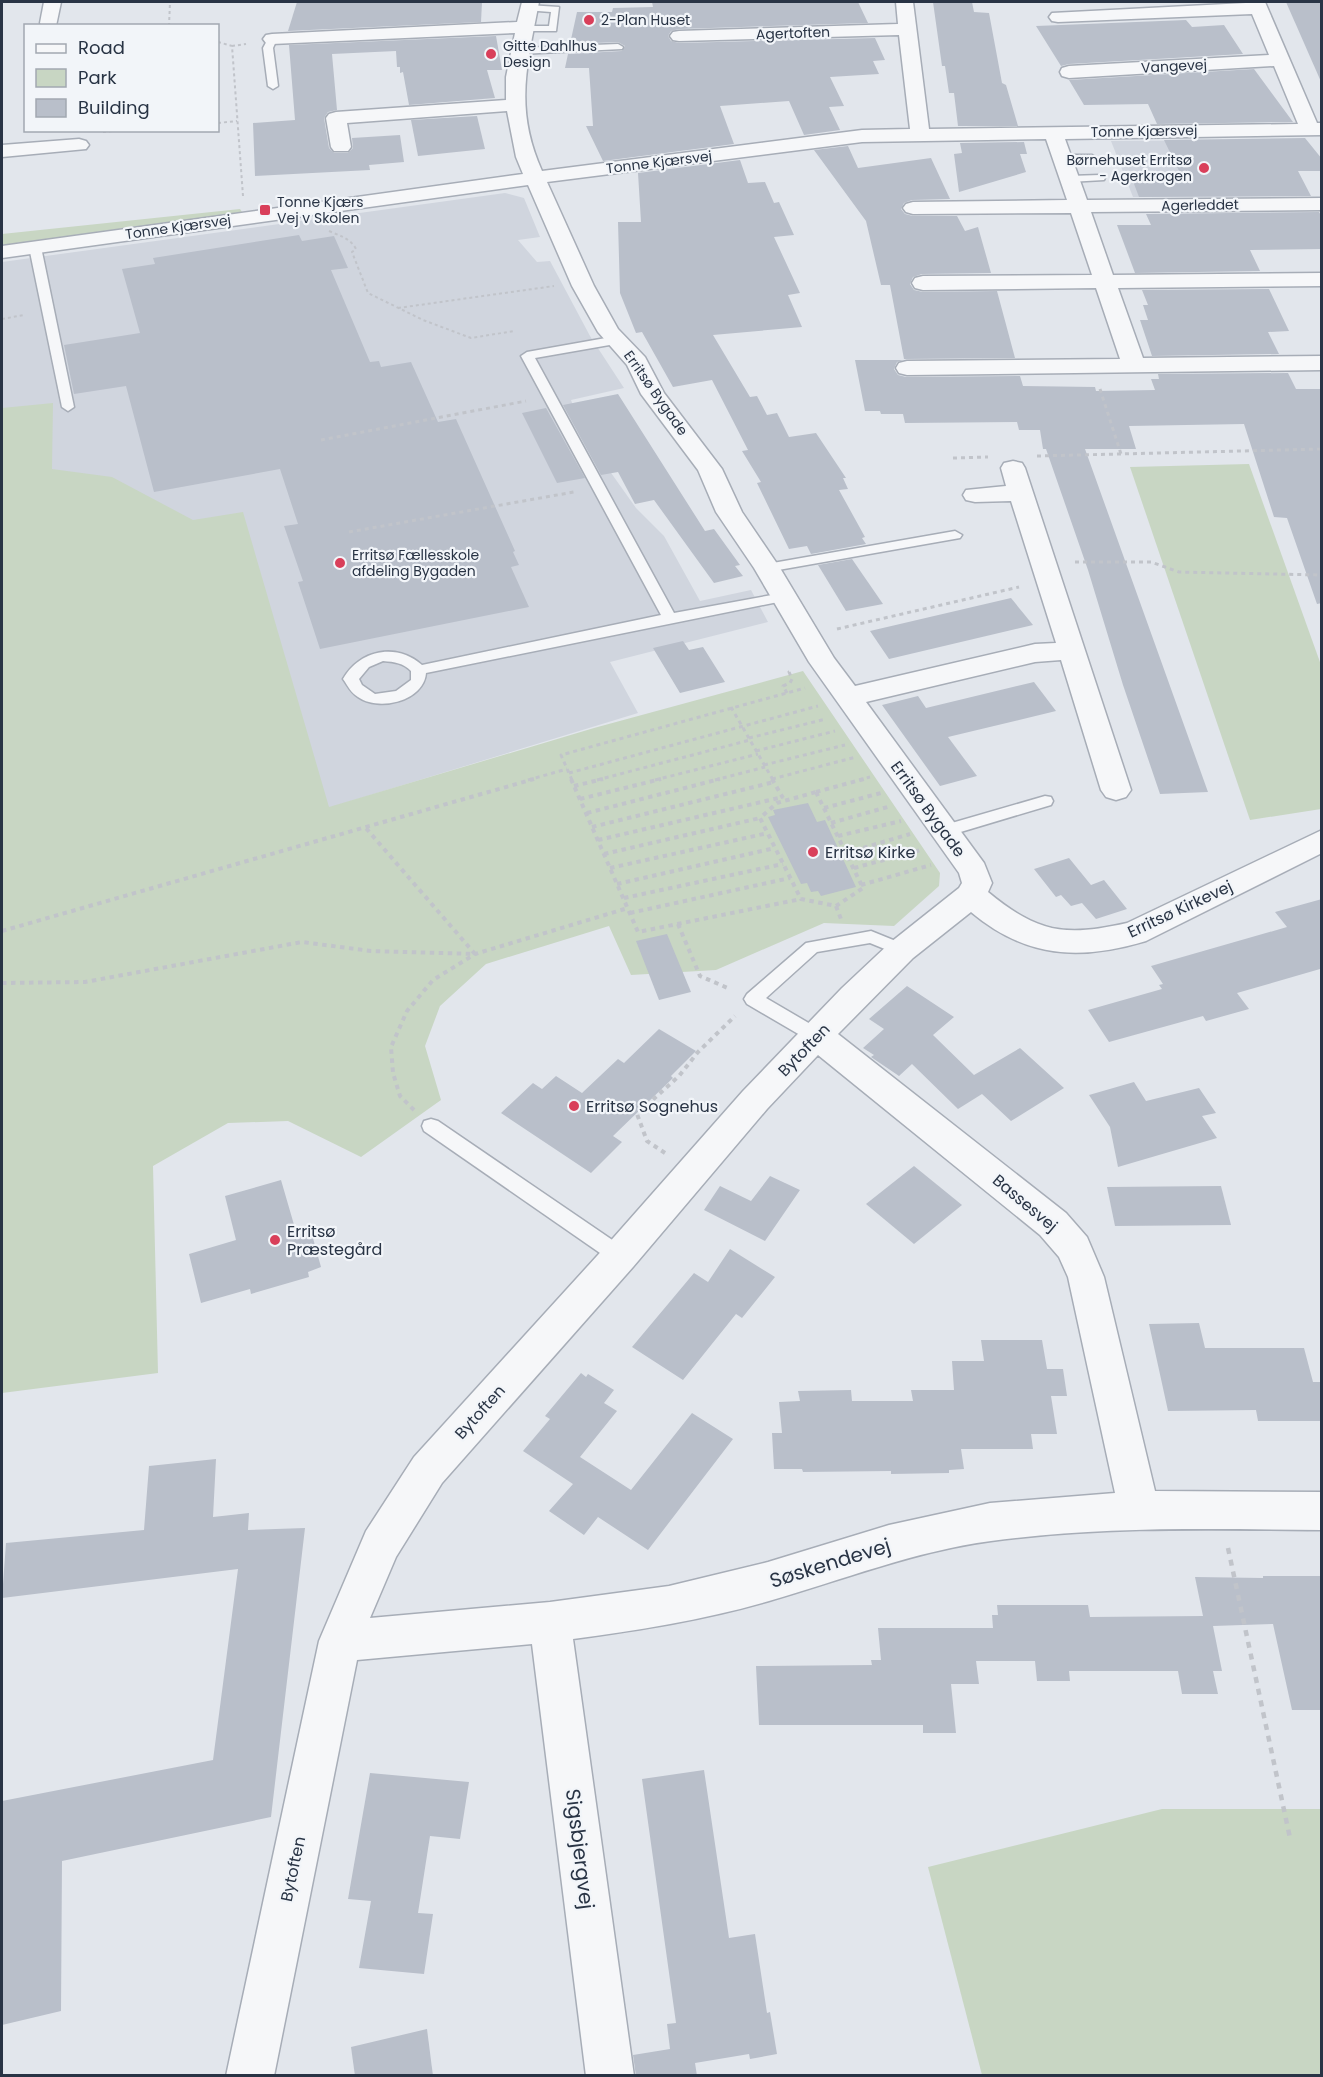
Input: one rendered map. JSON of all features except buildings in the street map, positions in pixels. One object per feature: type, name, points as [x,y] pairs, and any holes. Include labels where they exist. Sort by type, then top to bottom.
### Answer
[{"type":"street","points":[[49,23],[52,2]]},
{"type":"street","points":[[904,2],[920,134]]},
{"type":"street","name":"Erritsø Bygade","points":[[529,5],[515,77],[515,105],[526,157],[582,282],[609,332],[637,362],[653,394],[710,469],[729,512],[767,568],[806,637],[973,871],[976,883],[970,895]]},
{"type":"street","points":[[1058,17],[1258,5],[1280,60],[1316,129]]},
{"type":"street","points":[[272,39],[525,28]]},
{"type":"street","name":"Agertoften","points":[[679,36],[907,28]]},
{"type":"street","name":"Vangevej","points":[[1069,72],[1280,60]]},
{"type":"street","points":[[341,147],[336,117],[515,105]]},
{"type":"street","name":"Tonne Kjærsvej","points":[[2,252],[535,178],[862,136],[1316,129]]},
{"type":"street","points":[[1053,132],[1134,365]]},
{"type":"street","points":[[2,151],[79,145]]},
{"type":"street","name":"Agerleddet","points":[[913,208],[1322,204]]},
{"type":"street","points":[[923,283],[1322,279]]},
{"type":"street","points":[[907,368],[1322,363]]},
{"type":"street","points":[[1015,460],[1021,493],[1116,790]]},
{"type":"street","points":[[975,495],[1021,493]]},
{"type":"street","points":[[848,697],[1035,652],[1071,651]]},
{"type":"street","name":"Erritsø Kirkevej","points":[[970,895],[996,917],[1026,935],[1048,941],[1112,938],[1136,933],[1322,840]]},
{"type":"street","name":"Bytoften","points":[[250,2076],[340,1641],[380,1545],[428,1470],[755,1101],[818,1037],[853,997],[902,950],[970,895]]},
{"type":"street","name":"Bassesvej","points":[[818,1037],[1053,1224],[1074,1248],[1086,1277],[1139,1510]]},
{"type":"street","name":"Søskendevej","points":[[340,1641],[550,1622],[669,1606],[768,1582],[890,1544],[990,1522],[1139,1510],[1322,1511]]},
{"type":"street","name":"Sigsbjergvej","points":[[550,1622],[610,2076]]},
{"type":"lane","points":[[525,28],[553,29],[556,9],[529,5]]},
{"type":"lane","points":[[272,39],[268,48],[273,86]]},
{"type":"lane","points":[[520,51],[618,47]]},
{"type":"lane","points":[[1062,158],[1092,158]]},
{"type":"lane","points":[[1070,178],[1100,178]]},
{"type":"lane","points":[[34,247],[68,407]]},
{"type":"lane","points":[[617,340],[527,357],[670,618]]},
{"type":"lane","points":[[767,568],[954,535]]},
{"type":"lane","points":[[418,670],[783,597]]},
{"type":"lane","points":[[944,831],[1045,801]]},
{"type":"lane","points":[[818,1037],[753,999],[812,947],[871,937],[902,950]]},
{"type":"lane","points":[[430,1126],[620,1256]]},
{"type":"path","points":[[169,24],[170,2]]},
{"type":"path","points":[[219,42],[232,46],[244,203]]},
{"type":"path","points":[[219,123],[237,121]]},
{"type":"path","points":[[356,249],[352,252],[368,293],[471,338],[514,331]]},
{"type":"path","points":[[398,308],[582,282]]},
{"type":"path","points":[[1093,366],[1121,454]]},
{"type":"path","points":[[321,440],[549,396]]},
{"type":"path","points":[[953,458],[1015,460],[1121,454],[1322,449]]},
{"type":"path","points":[[350,532],[599,488]]},
{"type":"path","points":[[806,637],[1022,586],[1047,574],[1150,562],[1179,572],[1322,575]]},
{"type":"path","points":[[805,688],[561,755],[638,932],[801,899],[836,906],[863,888],[816,792]]},
{"type":"path","points":[[2,932],[365,827],[818,706]]},
{"type":"path","points":[[731,707],[783,798]]},
{"type":"path","points":[[574,786],[826,719]]},
{"type":"path","points":[[580,799],[835,731]]},
{"type":"path","points":[[586,813],[845,745]]},
{"type":"path","points":[[592,827],[856,757]]},
{"type":"path","points":[[598,840],[816,792],[870,777]]},
{"type":"path","points":[[824,808],[881,793]]},
{"type":"path","points":[[604,854],[760,818],[766,808],[783,798]]},
{"type":"path","points":[[831,823],[891,806]]},
{"type":"path","points":[[760,818],[801,899]]},
{"type":"path","points":[[838,836],[901,821]]},
{"type":"path","points":[[365,827],[475,954]]},
{"type":"path","points":[[610,868],[768,833]]},
{"type":"path","points":[[846,852],[910,834]]},
{"type":"path","points":[[617,884],[775,848]]},
{"type":"path","points":[[854,868],[921,850]]},
{"type":"path","points":[[624,898],[783,864]]},
{"type":"path","points":[[861,885],[932,865]]},
{"type":"path","points":[[430,1126],[400,1096],[393,1073],[391,1047],[407,1011],[433,980],[475,954],[629,910],[790,878]]},
{"type":"path","points":[[836,906],[844,925]]},
{"type":"path","points":[[647,1141],[637,1114],[679,1076],[698,1052],[753,999],[700,975],[678,924]]},
{"type":"path","points":[[2,983],[85,982],[302,942],[371,951],[475,954]]},
{"type":"path","points":[[1220,1510],[1290,1838]]},
{"type":"shaded area","name":"Børnehuset Erritsø - Agerkrogen","points":[[1271,140],[1300,196],[1133,197],[1111,141]]},
{"type":"shaded area","name":"Erritsø Fællesskole afdeling Bygaden","points":[[505,193],[524,198],[540,237],[518,240],[537,262],[550,261],[590,336],[624,388],[571,400],[589,450],[604,463],[636,508],[664,536],[700,601],[751,590],[768,622],[610,662],[638,713],[2,908],[2,262]]},
{"type":"green space","points":[[240,209],[242,212],[2,245],[2,234]]},
{"type":"green space","points":[[53,403],[52,469],[112,477],[193,520],[243,512],[329,807],[594,728],[803,671],[940,873],[939,886],[894,926],[824,923],[716,970],[631,975],[609,926],[486,964],[440,1006],[425,1046],[441,1100],[361,1157],[288,1121],[228,1123],[153,1166],[158,1373],[2,1393],[2,408]]},
{"type":"green space","points":[[1249,464],[1321,665],[1321,809],[1250,820],[1130,467]]},
{"type":"green space","points":[[1162,1809],[1321,1809],[1321,2075],[982,2075],[928,1867]]},
{"type":"place","name":"2-Plan Huset","points":[[589,20]]},
{"type":"place","name":"Gitte Dahlhus Design","points":[[491,54]]},
{"type":"place","name":"Børnehuset Erritsø - Agerkrogen","points":[[1204,168]]},
{"type":"place","name":"Tonne Kjærs Vej v Skolen","points":[[265,210]]},
{"type":"place","name":"Erritsø Fællesskole afdeling Bygaden","points":[[340,563]]},
{"type":"place","name":"Erritsø Kirke","points":[[813,852]]},
{"type":"place","name":"Erritsø Sognehus","points":[[574,1106]]},
{"type":"place","name":"Erritsø Præstegård","points":[[275,1240]]}]
